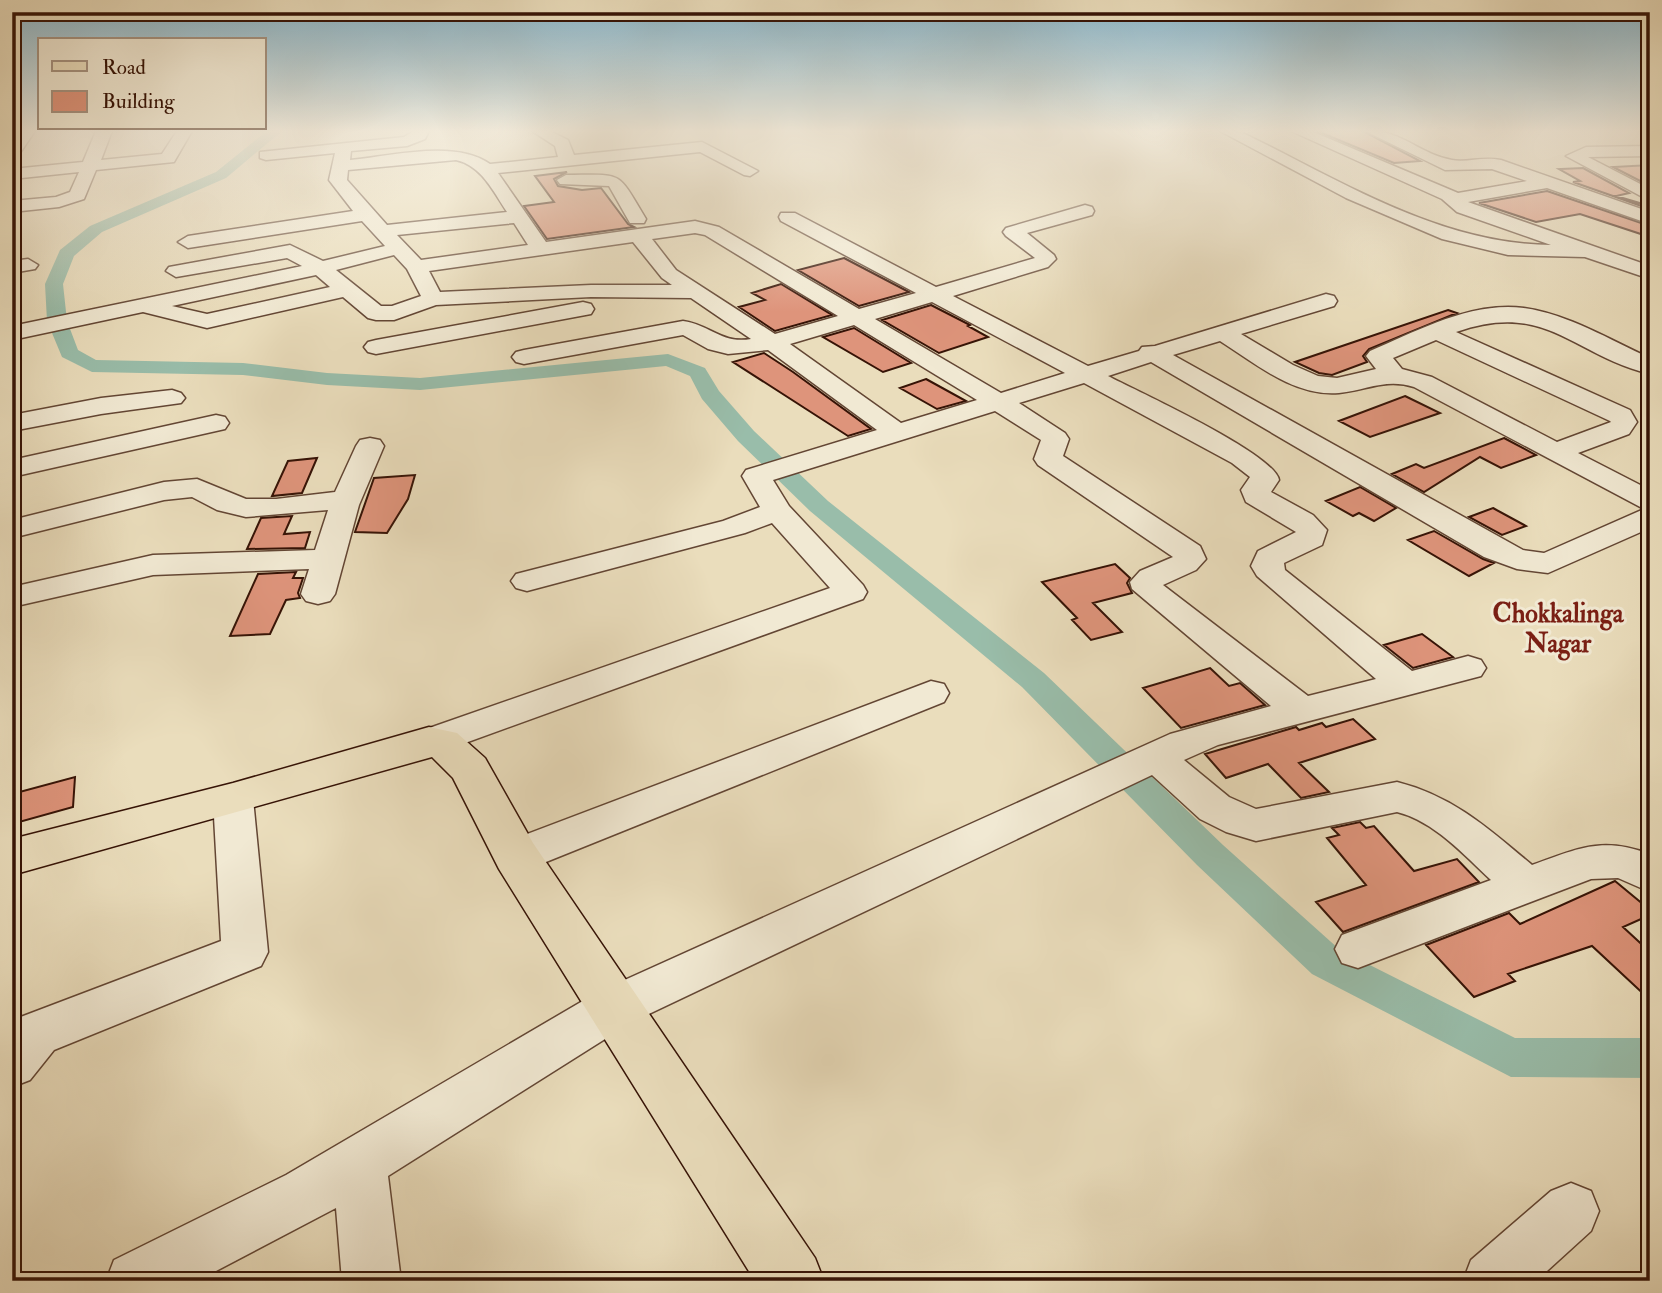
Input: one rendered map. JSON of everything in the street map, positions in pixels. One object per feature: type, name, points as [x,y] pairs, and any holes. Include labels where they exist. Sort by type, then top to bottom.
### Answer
[{"type":"main road","points":[[12,857],[233,799],[429,742],[442,743],[456,753],[470,769],[516,856],[792,1281]]},
{"type":"street","points":[[12,207],[70,200],[79,191]]},
{"type":"street","points":[[345,191],[416,267],[433,299]]},
{"type":"street","points":[[500,191],[536,241]]},
{"type":"street","points":[[620,191],[638,227],[669,274],[772,342],[897,432]]},
{"type":"street","points":[[1349,191],[1394,214],[1484,245],[1518,250],[1588,251]]},
{"type":"street","points":[[1438,191],[1454,198],[1494,191]]},
{"type":"street","points":[[1570,191],[1650,218]]},
{"type":"street","points":[[1580,213],[1614,206],[1649,192]]},
{"type":"street","points":[[1454,198],[1451,200],[1454,204],[1650,273]]},
{"type":"street","points":[[416,267],[536,241],[638,227],[708,209]]},
{"type":"street","points":[[524,357],[683,328],[703,332],[713,342],[726,347],[772,342],[1041,263],[1046,259],[1044,255],[1013,232],[1085,211]]},
{"type":"street","points":[[188,242],[368,214]]},
{"type":"street","points":[[18,332],[320,268],[446,222],[519,217]]},
{"type":"street","points":[[789,217],[1242,457],[1264,474],[1265,480],[1256,490],[1256,496],[1303,521],[1312,530],[1311,538],[1305,543],[1269,558],[1267,566],[1273,576],[1405,684]]},
{"type":"street","points":[[1518,227],[1556,219]]},
{"type":"street","points":[[638,227],[695,227],[712,231],[1050,433],[1055,439],[1048,459],[1189,553],[1190,559],[1182,567],[1154,575],[1146,582],[1148,589],[1301,710]]},
{"type":"street","points":[[176,271],[284,250],[295,252],[320,268],[369,310],[385,314],[433,299],[590,291],[694,292]]},
{"type":"street","points":[[144,306],[207,321],[344,290]]},
{"type":"street","points":[[376,347],[669,292]]},
{"type":"street","points":[[429,742],[851,592],[777,511],[755,476],[1150,352],[1326,301]]},
{"type":"street","points":[[1393,373],[1378,356],[1435,331],[1491,316],[1524,315],[1650,367]]},
{"type":"street","points":[[1435,331],[1620,416],[1624,422],[1620,428],[1556,452]]},
{"type":"street","points":[[1221,332],[1296,375],[1322,385],[1393,373],[1423,382],[1650,502]]},
{"type":"street","points":[[1150,352],[1495,550],[1517,559],[1548,563],[1650,517]]},
{"type":"street","points":[[12,423],[101,406],[172,398]]},
{"type":"street","points":[[12,469],[216,423]]},
{"type":"street","points":[[318,594],[347,499],[370,446]]},
{"type":"street","points":[[12,529],[164,491],[197,488],[227,504],[246,508],[276,508],[347,499]]},
{"type":"street","points":[[527,581],[734,527],[777,511]]},
{"type":"street","points":[[12,597],[153,565],[327,559]]},
{"type":"street","points":[[135,1281],[306,1195],[615,1007],[1136,766],[1206,735],[1468,668]]},
{"type":"street","points":[[516,856],[931,693]]},
{"type":"street","points":[[1136,766],[1235,822],[1256,825],[1397,797],[1412,799],[1440,813],[1525,886]]},
{"type":"street","points":[[12,1064],[36,1034],[245,952],[233,799]]},
{"type":"street","points":[[1359,949],[1586,863],[1609,858],[1629,862],[1650,875]]},
{"type":"street","points":[[359,1163],[372,1281]]},
{"type":"street","points":[[1492,1281],[1571,1211]]},
{"type":"building","points":[[546,191],[604,191],[628,224],[634,227],[547,239],[524,206],[554,202]]},
{"type":"building","points":[[1548,191],[1650,226],[1650,237],[1580,214],[1536,222],[1479,203]]},
{"type":"building","points":[[1600,191],[1626,191],[1629,193],[1616,196],[1650,206],[1650,209]]},
{"type":"building","points":[[844,258],[909,292],[859,306],[798,270]]},
{"type":"building","points":[[781,284],[832,315],[775,331],[739,307],[765,300],[752,293]]},
{"type":"building","points":[[931,305],[988,337],[939,353],[882,320]]},
{"type":"building","points":[[1448,310],[1457,313],[1369,349],[1363,356],[1367,362],[1332,375],[1319,373],[1295,362]]},
{"type":"building","points":[[854,328],[911,363],[883,372],[823,337]]},
{"type":"building","points":[[764,353],[871,429],[848,436],[733,362]]},
{"type":"building","points":[[926,379],[966,401],[937,409],[900,388]]},
{"type":"building","points":[[1405,396],[1440,413],[1370,437],[1339,421]]},
{"type":"building","points":[[1504,438],[1536,455],[1501,468],[1480,457],[1424,492],[1392,474],[1416,464],[1424,468]]},
{"type":"building","points":[[317,458],[302,493],[272,496],[288,461]]},
{"type":"building","points":[[415,475],[408,499],[387,533],[355,532],[374,478]]},
{"type":"building","points":[[1360,487],[1396,508],[1374,521],[1359,513],[1353,516],[1326,501]]},
{"type":"building","points":[[1493,508],[1526,526],[1502,535],[1469,517]]},
{"type":"building","points":[[292,516],[284,534],[310,532],[305,548],[247,549],[261,518]]},
{"type":"building","points":[[1434,531],[1494,563],[1469,576],[1408,540]]},
{"type":"building","points":[[1115,564],[1130,578],[1127,583],[1132,593],[1093,603],[1122,632],[1091,640],[1072,620],[1077,618],[1042,582]]},
{"type":"building","points":[[296,572],[293,578],[303,578],[298,593],[300,598],[286,600],[270,634],[230,636],[258,574]]},
{"type":"building","points":[[1422,634],[1453,657],[1413,668],[1384,645]]},
{"type":"building","points":[[1210,668],[1229,686],[1240,683],[1265,705],[1181,728],[1143,688]]},
{"type":"building","points":[[1353,719],[1375,739],[1299,763],[1329,792],[1301,798],[1268,764],[1226,778],[1205,754],[1296,727],[1299,730],[1322,723],[1326,727]]},
{"type":"building","points":[[75,777],[73,807],[12,824],[12,794]]},
{"type":"building","points":[[1360,822],[1366,828],[1374,826],[1414,871],[1457,859],[1479,882],[1343,932],[1316,902],[1366,885],[1327,838],[1339,835],[1332,828]]},
{"type":"building","points":[[1615,881],[1650,910],[1650,915],[1623,927],[1650,952],[1650,1000],[1592,946],[1508,974],[1515,981],[1474,997],[1426,945],[1509,913],[1520,924]]},
{"type":"waterway","points":[[183,191],[96,229],[66,254],[54,284],[57,321],[69,353],[92,366],[243,369],[327,379],[420,384],[668,360],[698,372],[710,394],[746,436],[819,506],[1033,680],[1210,855],[1326,962],[1511,1057],[1650,1058]]},
{"type":"district","name":"Chokkalinga Nagar","points":[[1558,629]]}]
